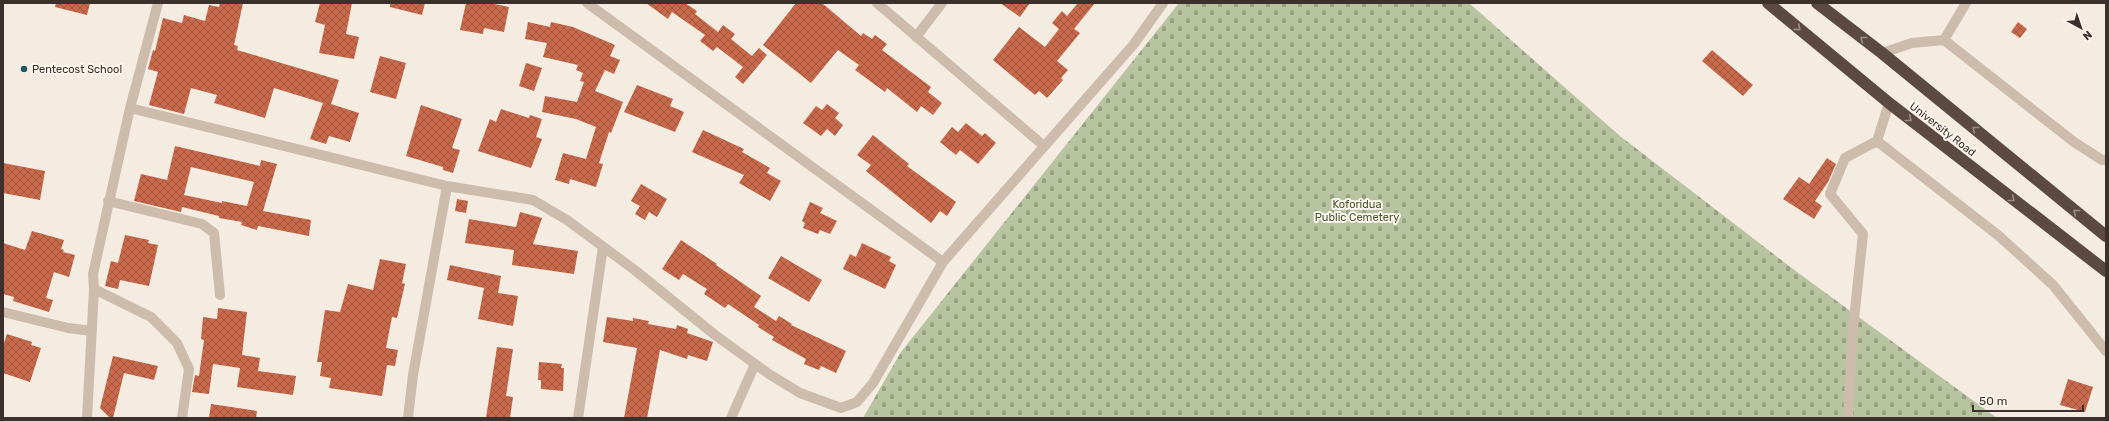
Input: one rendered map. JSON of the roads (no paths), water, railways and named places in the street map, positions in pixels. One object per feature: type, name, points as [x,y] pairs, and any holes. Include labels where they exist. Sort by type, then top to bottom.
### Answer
[{"type":"highway","name":"University Road","points":[[1768,3],[1889,103],[2106,271]]},
{"type":"highway","name":"University Road","points":[[1817,3],[1882,53],[2106,236]]},
{"type":"street","points":[[87,418],[94,289],[92,274],[130,108],[158,3]]},
{"type":"street","points":[[587,3],[943,262]]},
{"type":"street","points":[[877,3],[1044,146]]},
{"type":"street","points":[[916,37],[942,3]]},
{"type":"street","points":[[130,108],[447,186],[533,200],[567,220],[604,247],[754,364],[800,393],[841,408],[857,402],[873,383],[943,262],[1134,44],[1163,3]]},
{"type":"street","points":[[1944,40],[1966,3]]},
{"type":"street","points":[[1882,53],[1912,43],[1944,40],[2074,142],[2102,160],[2106,160]]},
{"type":"street","points":[[1848,418],[1853,329],[1863,234],[1830,194],[1845,158],[1877,140],[1889,103]]},
{"type":"street","points":[[1877,140],[2000,236],[2053,285],[2106,350]]},
{"type":"street","points":[[408,418],[413,375],[447,186]]},
{"type":"street","points":[[108,201],[202,224],[214,233],[220,295]]},
{"type":"street","points":[[578,418],[604,247]]},
{"type":"street","points":[[94,289],[151,317],[177,343],[189,369],[182,418]]},
{"type":"street","points":[[3,312],[68,328],[92,331]]},
{"type":"street","points":[[731,418],[754,364]]},
{"type":"place","name":"Pentecost School","points":[[24,69]]},
{"type":"park label","name":"Koforidua Public Cemetery","points":[[1357,210]]}]
